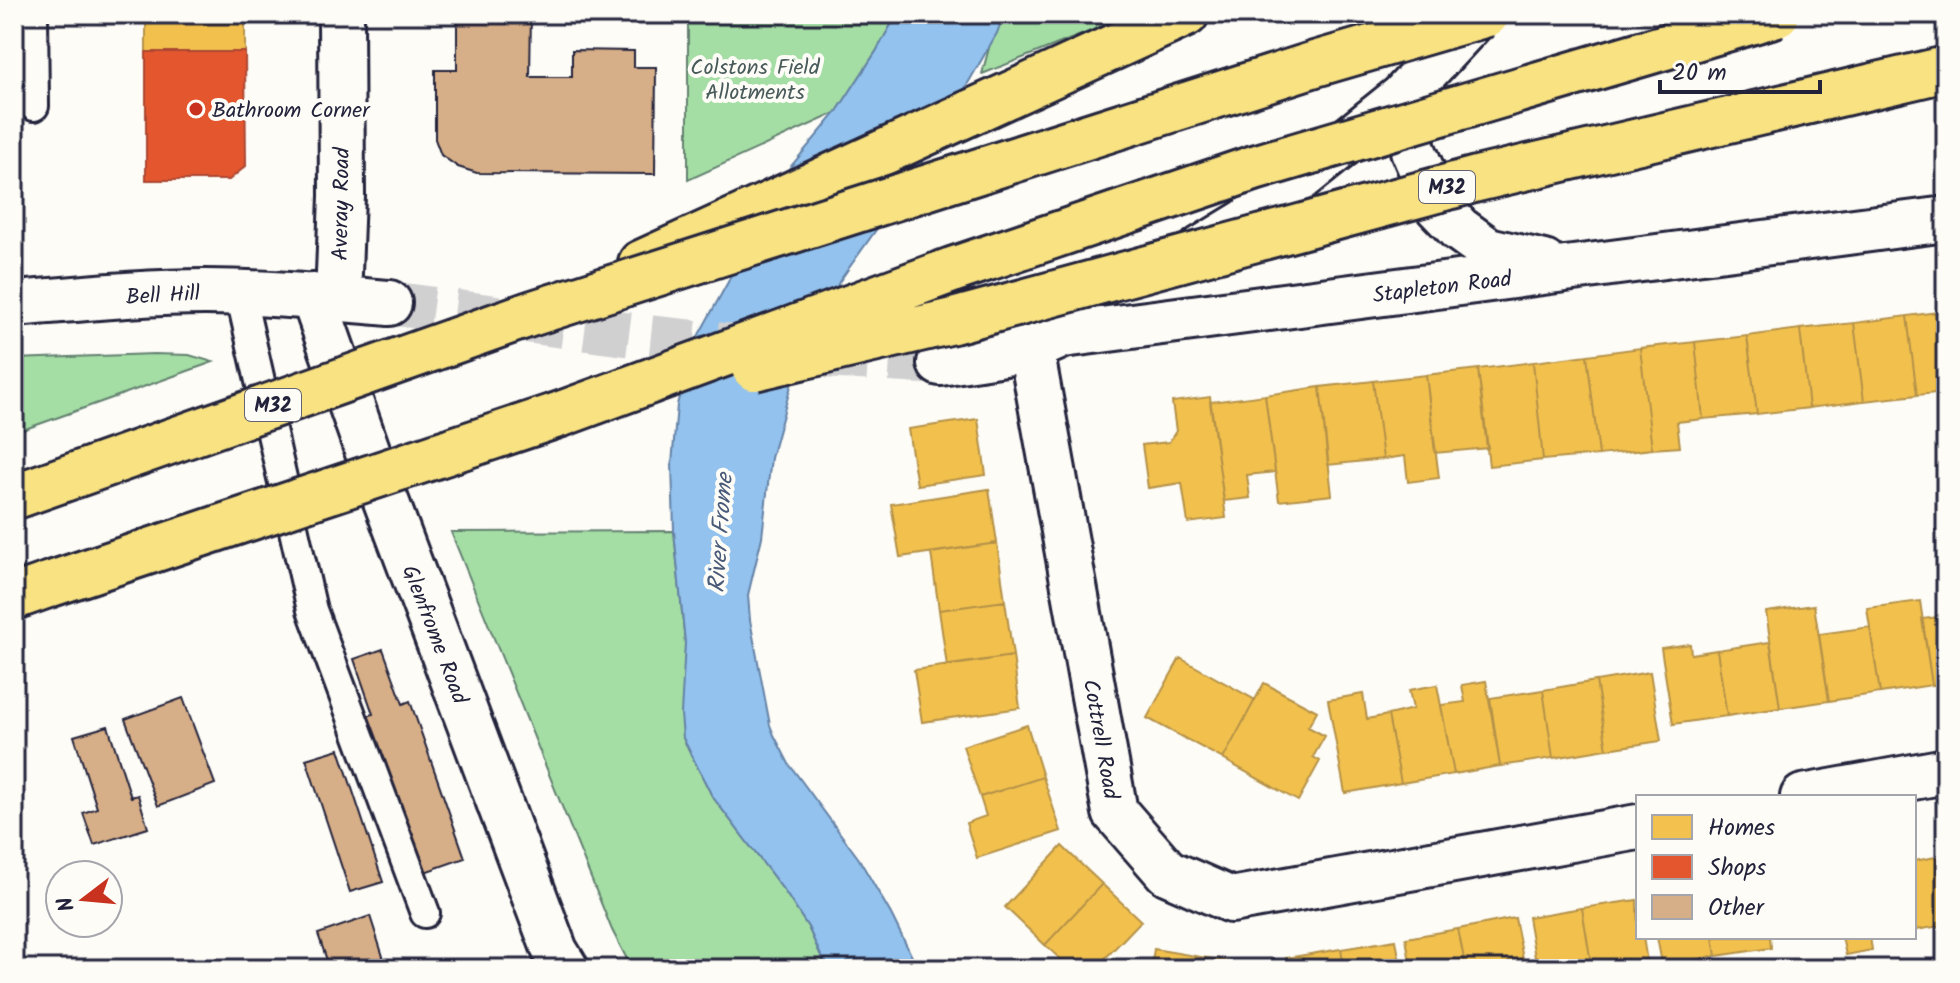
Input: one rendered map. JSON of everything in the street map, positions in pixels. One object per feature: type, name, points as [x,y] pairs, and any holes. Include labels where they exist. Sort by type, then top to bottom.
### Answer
[{"type":"highway","name":"M32","points":[[530,314],[1186,14]]},
{"type":"highway","name":"M32","points":[[15,497],[530,314],[1315,64],[1487,14]]},
{"type":"highway","name":"M32","points":[[31,591],[561,414],[952,270],[1254,168],[1777,14]]},
{"type":"highway","name":"M32","points":[[561,414],[953,321],[1477,179],[1946,69]]},
{"type":"street","name":"Averay Road","points":[[325,297],[342,196],[341,14]]},
{"type":"street","points":[[1047,342],[1247,221],[1402,97],[1479,14]]},
{"type":"street","points":[[1402,97],[1413,150],[1437,206],[1459,229],[1488,250],[1569,270]]},
{"type":"street","name":"Stapleton Road","points":[[940,363],[1047,342],[1946,219]]},
{"type":"street","name":"Bell Hill","points":[[14,304],[170,293],[325,297]]},
{"type":"street","points":[[325,297],[389,303]]},
{"type":"street","name":"Glenfrome Road","points":[[325,297],[371,461],[555,951],[566,969]]},
{"type":"street","name":"Cottrell Road","points":[[1047,342],[1115,812],[1167,872],[1231,900],[1636,827]]},
{"type":"street","points":[[1814,795],[1946,771]]},
{"type":"lane","points":[[33,14],[34,106]]},
{"type":"lane","points":[[240,293],[312,610],[425,913]]},
{"type":"green space","name":"Colstons Field Allotments","points":[[688,14],[897,14],[836,113],[688,180]]},
{"type":"green space","points":[[998,14],[1134,14],[982,74]]},
{"type":"green space","points":[[189,355],[213,362],[14,433],[14,359]]},
{"type":"green space","points":[[674,531],[685,643],[683,738],[712,796],[808,927],[827,969],[632,969],[612,930],[451,532]]},
{"type":"water","name":"River Frome","points":[[897,14],[1004,14],[997,33],[915,175],[839,282],[792,382],[771,458],[762,537],[748,595],[770,725],[789,764],[859,859],[918,969],[827,969],[808,927],[712,796],[683,738],[681,714],[685,643],[674,531],[672,464],[677,405],[691,349],[728,282],[751,225],[781,178],[836,113]]},
{"type":"building: Homes","points":[[174,14],[245,14],[245,52],[146,52],[146,23],[174,23]]},
{"type":"building: Homes","points":[[1946,311],[1946,392],[1917,395],[1907,316]]},
{"type":"building: Homes","points":[[1907,316],[1917,395],[1864,401],[1854,323]]},
{"type":"building: Homes","points":[[1854,323],[1864,401],[1809,408],[1800,329]]},
{"type":"building: Homes","points":[[1800,329],[1809,408],[1757,414],[1747,336]]},
{"type":"building: Homes","points":[[1747,336],[1757,414],[1703,419],[1695,342]]},
{"type":"building: Homes","points":[[1695,342],[1703,419],[1677,422],[1680,447],[1652,449],[1640,348]]},
{"type":"building: Homes","points":[[1640,348],[1652,449],[1599,455],[1587,355]]},
{"type":"building: Homes","points":[[1587,355],[1599,455],[1543,460],[1533,362]]},
{"type":"building: Homes","points":[[1533,362],[1543,460],[1489,466],[1478,369]]},
{"type":"building: Homes","points":[[1478,369],[1488,448],[1435,453],[1426,375]]},
{"type":"building: Homes","points":[[1426,375],[1439,478],[1408,482],[1405,456],[1383,459],[1373,381]]},
{"type":"building: Homes","points":[[1373,381],[1383,459],[1328,465],[1320,387]]},
{"type":"building: Homes","points":[[1320,387],[1332,495],[1279,501],[1265,395]]},
{"type":"building: Homes","points":[[1265,395],[1275,472],[1247,475],[1250,498],[1224,501],[1210,402]]},
{"type":"building: Homes","points":[[1210,397],[1226,518],[1188,523],[1182,483],[1148,488],[1142,445],[1169,442],[1176,431],[1172,402]]},
{"type":"building: Homes","points":[[978,419],[986,475],[917,485],[908,429]]},
{"type":"building: Homes","points":[[989,489],[997,543],[900,557],[891,504]]},
{"type":"building: Homes","points":[[997,543],[1005,601],[939,610],[931,553]]},
{"type":"building: Homes","points":[[1005,601],[1013,656],[947,666],[939,610]]},
{"type":"building: Homes","points":[[1920,601],[1932,685],[1880,693],[1867,608]]},
{"type":"building: Homes","points":[[1814,605],[1829,701],[1780,708],[1766,612]]},
{"type":"building: Homes","points":[[1946,616],[1946,683],[1932,685],[1922,619]]},
{"type":"building: Homes","points":[[1870,627],[1880,693],[1829,701],[1819,634]]},
{"type":"building: Homes","points":[[1770,642],[1780,708],[1727,716],[1717,650]]},
{"type":"building: Homes","points":[[1690,644],[1691,654],[1717,650],[1727,716],[1673,724],[1661,648]]},
{"type":"building: Homes","points":[[1013,656],[1020,708],[922,722],[914,670]]},
{"type":"building: Homes","points":[[1180,658],[1255,700],[1223,759],[1147,718]]},
{"type":"building: Homes","points":[[1650,672],[1661,741],[1607,749],[1596,681]]},
{"type":"building: Homes","points":[[1486,681],[1500,766],[1454,774],[1441,705],[1465,702],[1462,685]]},
{"type":"building: Homes","points":[[1596,681],[1607,749],[1553,758],[1543,690]]},
{"type":"building: Homes","points":[[1264,683],[1317,711],[1308,727],[1325,736],[1313,757],[1320,761],[1298,801],[1223,759]]},
{"type":"building: Homes","points":[[1437,685],[1454,774],[1401,783],[1388,715],[1413,709],[1409,690]]},
{"type":"building: Homes","points":[[1543,690],[1553,758],[1500,766],[1490,698]]},
{"type":"building: Homes","points":[[1363,694],[1367,719],[1388,715],[1401,783],[1345,793],[1328,700]]},
{"type":"building: Homes","points":[[1027,725],[1043,777],[980,797],[963,746]]},
{"type":"building: Homes","points":[[1043,777],[1061,831],[977,858],[966,823],[986,816],[980,797]]},
{"type":"building: Homes","points":[[1062,846],[1102,884],[1045,945],[1005,907]]},
{"type":"building: Homes","points":[[1946,855],[1946,925],[1916,930],[1916,861]]},
{"type":"building: Homes","points":[[1102,884],[1141,921],[1095,969],[1071,969],[1045,945]]},
{"type":"building: Homes","points":[[1636,900],[1636,939],[1643,939],[1648,968],[1592,969],[1582,908]]},
{"type":"building: Homes","points":[[1582,908],[1592,969],[1537,969],[1528,917]]},
{"type":"building: Homes","points":[[1515,918],[1525,969],[1466,969],[1458,929]]},
{"type":"building: Homes","points":[[1458,929],[1466,969],[1411,969],[1406,938]]},
{"type":"building: Homes","points":[[1657,939],[1713,939],[1716,956],[1693,960],[1695,969],[1663,969]]},
{"type":"building: Homes","points":[[1713,939],[1770,939],[1771,948],[1716,956]]},
{"type":"building: Homes","points":[[1842,939],[1870,939],[1872,950],[1846,955]]},
{"type":"building: Homes","points":[[1396,940],[1401,969],[1344,969],[1341,949]]},
{"type":"building: Homes","points":[[1154,949],[1207,958],[1205,969],[1151,969]]},
{"type":"building: Homes","points":[[1341,949],[1344,969],[1288,969],[1286,958]]},
{"type":"building: Homes","points":[[1207,958],[1264,967],[1264,969],[1205,969]]},
{"type":"building: Shops","name":"Bathroom Corner","points":[[146,52],[245,52],[246,166],[229,180],[146,180]]},
{"type":"building: Other","points":[[457,14],[531,14],[530,77],[572,77],[572,50],[634,51],[634,67],[656,67],[655,174],[477,173],[458,167],[441,155],[435,139],[435,70],[457,70]]},
{"type":"building: Other","points":[[383,649],[403,704],[410,701],[465,858],[419,874],[363,718],[373,714],[354,659]]},
{"type":"building: Other","points":[[183,698],[215,784],[158,806],[125,719]]},
{"type":"building: Other","points":[[108,726],[131,797],[138,795],[148,828],[94,845],[83,813],[97,808],[74,736]]},
{"type":"building: Other","points":[[339,749],[383,882],[350,892],[306,759]]},
{"type":"building: Other","points":[[370,916],[387,969],[330,969],[318,934]]},
{"type":"tunnel","points":[[389,303],[752,348]]},
{"type":"tunnel","points":[[824,356],[940,363]]},
{"type":"place","name":"Bathroom Corner","points":[[196,109]]}]
